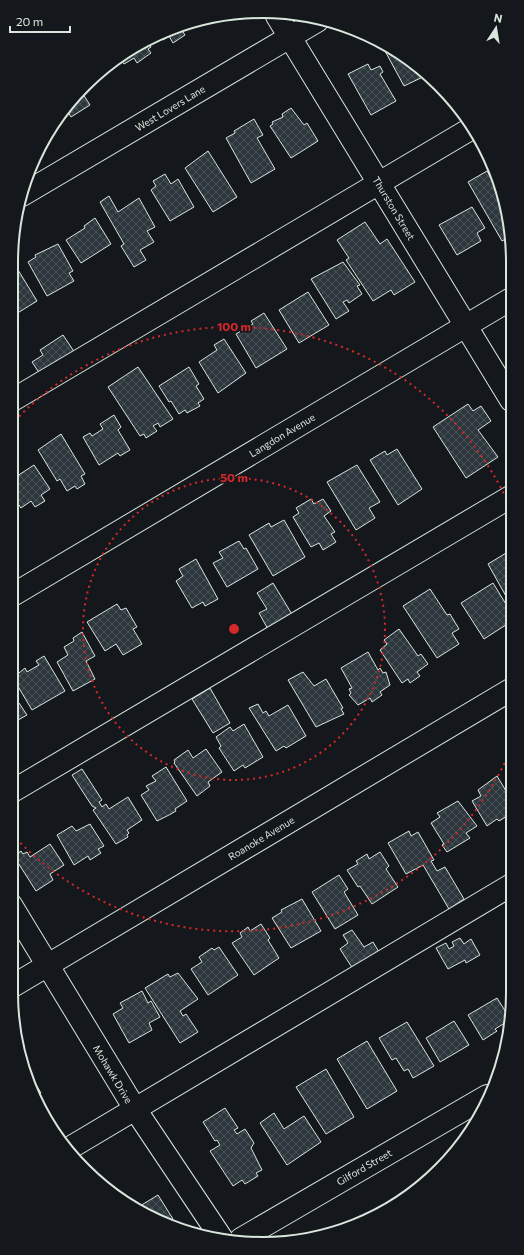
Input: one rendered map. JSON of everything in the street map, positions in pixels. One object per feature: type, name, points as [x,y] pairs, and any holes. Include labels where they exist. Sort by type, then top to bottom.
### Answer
[{"type":"street","name":"Thurston Street","points":[[279,19],[506,392]]},
{"type":"street","name":"West Lovers Lane","points":[[29,191],[313,24]]},
{"type":"street","points":[[18,397],[468,131]]},
{"type":"street","name":"Langdon Avenue","points":[[18,592],[506,302]]},
{"type":"street","points":[[18,788],[506,500]]},
{"type":"street","name":"Roanoke Avenue","points":[[18,983],[506,693]]},
{"type":"street","points":[[72,1147],[506,888]]},
{"type":"street","name":"Mohawk Drive","points":[[18,916],[135,1109],[218,1233]]},
{"type":"street","name":"Gilford Street","points":[[246,1236],[482,1099]]},
{"type":"building","points":[[183,32],[185,35],[173,43],[169,37]]},
{"type":"building","points":[[150,45],[151,47],[148,49],[151,53],[137,63],[134,58],[124,64],[122,62]]},
{"type":"building","points":[[385,52],[411,68],[422,78],[404,86]]},
{"type":"building","points":[[368,64],[371,70],[380,66],[383,72],[380,74],[396,101],[371,115],[348,74]]},
{"type":"building","points":[[84,95],[90,105],[71,117],[68,113]]},
{"type":"building","points":[[291,108],[304,125],[307,123],[318,141],[291,158],[270,126],[273,124],[272,122],[283,117],[282,114]]},
{"type":"building","points":[[254,119],[263,135],[257,138],[275,169],[251,183],[226,138],[235,133],[234,131]]},
{"type":"building","points":[[208,151],[237,197],[213,212],[185,168]]},
{"type":"building","points":[[487,171],[498,199],[505,240],[502,241],[468,182]]},
{"type":"building","points":[[165,174],[171,184],[178,179],[194,207],[170,221],[151,190],[156,186],[153,181]]},
{"type":"building","points":[[109,196],[118,212],[139,198],[155,227],[147,231],[154,242],[140,250],[146,260],[134,267],[121,246],[124,244],[100,202]]},
{"type":"building","points":[[472,207],[485,228],[477,233],[481,241],[457,255],[439,225]]},
{"type":"building","points":[[95,218],[111,244],[81,263],[66,240],[85,228],[84,226]]},
{"type":"building","points":[[365,222],[380,244],[387,239],[415,282],[394,295],[391,290],[373,301],[346,260],[349,258],[337,240]]},
{"type":"building","points":[[58,244],[73,271],[69,273],[74,281],[47,296],[28,262],[36,257],[35,255]]},
{"type":"building","points":[[343,262],[360,285],[357,286],[362,294],[349,303],[347,300],[343,302],[349,311],[336,319],[311,279]]},
{"type":"building","points":[[18,270],[37,301],[18,313]]},
{"type":"building","points":[[308,292],[329,325],[299,343],[279,310]]},
{"type":"building","points":[[264,313],[287,349],[256,368],[236,334],[253,324],[251,321]]},
{"type":"building","points":[[63,335],[75,353],[40,374],[32,362],[43,355],[40,350]]},
{"type":"building","points":[[224,339],[246,373],[218,393],[199,362],[217,350],[214,345]]},
{"type":"building","points":[[138,367],[173,419],[160,427],[158,423],[153,426],[157,431],[146,438],[144,434],[140,436],[108,387]]},
{"type":"building","points":[[189,367],[199,384],[196,386],[204,399],[198,403],[200,406],[187,413],[185,410],[179,414],[159,386]]},
{"type":"building","points":[[468,404],[473,411],[481,406],[491,421],[478,430],[498,457],[466,478],[433,427]]},
{"type":"building","points":[[114,415],[121,427],[118,430],[130,450],[120,456],[118,453],[99,465],[83,437],[90,433],[92,436],[103,429],[100,424]]},
{"type":"building","points":[[61,434],[85,474],[81,476],[85,484],[77,489],[75,486],[67,491],[60,479],[57,481],[38,450]]},
{"type":"building","points":[[397,449],[422,489],[398,505],[370,460],[385,451],[387,455]]},
{"type":"building","points":[[34,465],[50,489],[41,495],[45,501],[35,507],[31,501],[21,508],[18,504],[18,475]]},
{"type":"building","points":[[357,465],[380,502],[369,508],[375,518],[356,530],[327,482]]},
{"type":"building","points":[[311,499],[314,504],[323,499],[331,511],[324,516],[335,532],[331,534],[336,542],[323,550],[319,543],[311,547],[293,517],[299,513],[296,508]]},
{"type":"building","points":[[284,520],[305,557],[273,576],[249,535],[269,523],[271,527]]},
{"type":"building","points":[[239,541],[244,549],[246,548],[258,569],[227,587],[213,563],[223,558],[219,552]]},
{"type":"building","points":[[506,553],[506,596],[488,564]]},
{"type":"building","points":[[196,559],[218,599],[205,606],[203,602],[192,608],[176,581],[183,576],[179,569]]},
{"type":"building","points":[[273,583],[293,616],[269,631],[259,613],[267,609],[257,593]]},
{"type":"building","points":[[493,583],[506,604],[506,625],[484,639],[461,603]]},
{"type":"building","points":[[430,589],[447,615],[450,614],[459,629],[452,633],[459,644],[437,658],[403,606]]},
{"type":"building","points":[[117,604],[121,610],[126,608],[137,627],[133,629],[142,644],[123,655],[116,644],[105,651],[87,622]]},
{"type":"building","points":[[399,629],[418,656],[421,654],[428,664],[417,672],[420,676],[410,683],[408,679],[402,683],[380,650],[387,644],[384,640]]},
{"type":"building","points":[[82,632],[95,656],[86,661],[95,679],[73,691],[57,662],[68,655],[64,647],[74,641],[73,638]]},
{"type":"building","points":[[368,652],[378,670],[380,668],[383,673],[386,672],[390,685],[380,692],[382,695],[372,702],[370,698],[358,705],[349,695],[351,693],[349,689],[352,688],[341,668]]},
{"type":"building","points":[[44,656],[65,691],[32,710],[18,686],[18,674],[25,668],[27,672],[39,665],[36,661]]},
{"type":"building","points":[[303,672],[314,686],[326,679],[343,708],[341,709],[344,714],[316,727],[288,680]]},
{"type":"building","points":[[210,688],[230,723],[213,733],[192,699]]},
{"type":"building","points":[[19,703],[27,715],[18,720],[18,704]]},
{"type":"building","points":[[258,704],[263,713],[266,711],[269,716],[288,705],[306,736],[286,748],[284,746],[276,751],[249,708]]},
{"type":"building","points":[[244,724],[263,757],[245,768],[243,765],[234,771],[219,748],[221,746],[216,737],[230,727],[233,731]]},
{"type":"building","points":[[206,749],[222,772],[208,782],[210,786],[197,796],[174,763],[174,760],[188,750],[193,758]]},
{"type":"building","points":[[166,767],[187,801],[175,809],[176,811],[157,821],[141,795],[149,790],[146,786],[156,781],[152,776]]},
{"type":"building","points":[[82,769],[102,800],[99,802],[102,807],[106,804],[109,809],[128,797],[142,820],[127,830],[129,833],[127,835],[128,837],[116,844],[93,810],[96,808],[92,806],[72,775]]},
{"type":"building","points":[[497,776],[506,791],[506,817],[499,821],[497,819],[487,826],[472,801],[481,796],[478,790]]},
{"type":"building","points":[[458,801],[477,826],[466,833],[470,838],[447,852],[442,845],[444,844],[431,823],[440,817],[437,813]]},
{"type":"building","points":[[90,824],[104,846],[98,849],[101,853],[90,860],[88,856],[74,865],[57,835],[72,826],[76,831]]},
{"type":"building","points":[[409,831],[411,836],[418,832],[434,860],[431,861],[437,871],[445,867],[464,899],[449,909],[423,865],[406,874],[388,843]]},
{"type":"building","points":[[50,844],[64,865],[50,874],[53,880],[36,891],[18,863],[18,853],[21,851],[23,854],[27,852],[30,857]]},
{"type":"building","points":[[380,852],[389,866],[386,869],[398,887],[372,904],[360,886],[358,887],[347,870],[358,864],[356,861],[367,854],[369,859]]},
{"type":"building","points":[[339,875],[348,889],[344,892],[358,915],[335,929],[312,892]]},
{"type":"building","points":[[302,899],[321,931],[291,948],[272,918],[282,912],[281,910]]},
{"type":"building","points":[[261,924],[270,938],[268,940],[279,958],[254,975],[232,943],[242,937],[240,933],[248,927],[250,931]]},
{"type":"building","points":[[352,930],[364,947],[373,942],[379,952],[353,969],[340,949],[348,943],[343,935]]},
{"type":"building","points":[[460,938],[464,944],[471,939],[480,955],[466,963],[465,960],[448,969],[436,948],[446,943],[449,949],[454,946],[452,942]]},
{"type":"building","points":[[219,947],[238,975],[208,995],[191,969],[202,962],[199,957],[212,948],[214,950]]},
{"type":"building","points":[[178,973],[198,999],[180,1011],[183,1016],[186,1014],[198,1032],[180,1043],[145,988],[168,974],[170,977]]},
{"type":"building","points":[[142,991],[148,1003],[151,1001],[160,1017],[149,1023],[152,1030],[129,1043],[113,1014],[123,1008],[120,1003]]},
{"type":"building","points":[[497,998],[505,1011],[504,1023],[495,1029],[497,1031],[483,1040],[468,1015]]},
{"type":"building","points":[[454,1021],[469,1045],[440,1062],[426,1038]]},
{"type":"building","points":[[407,1022],[434,1066],[413,1078],[408,1069],[404,1071],[396,1058],[392,1060],[379,1038]]},
{"type":"building","points":[[367,1041],[397,1091],[367,1109],[337,1059]]},
{"type":"building","points":[[326,1069],[354,1117],[326,1134],[296,1087]]},
{"type":"building","points":[[225,1108],[238,1128],[234,1130],[237,1134],[245,1129],[254,1143],[251,1148],[262,1170],[256,1173],[258,1176],[245,1184],[242,1180],[233,1186],[210,1151],[220,1145],[217,1140],[215,1141],[203,1122]]},
{"type":"building","points":[[274,1113],[284,1129],[304,1116],[321,1142],[287,1165],[260,1123]]},
{"type":"building","points":[[158,1195],[173,1219],[154,1212],[142,1205]]}]
